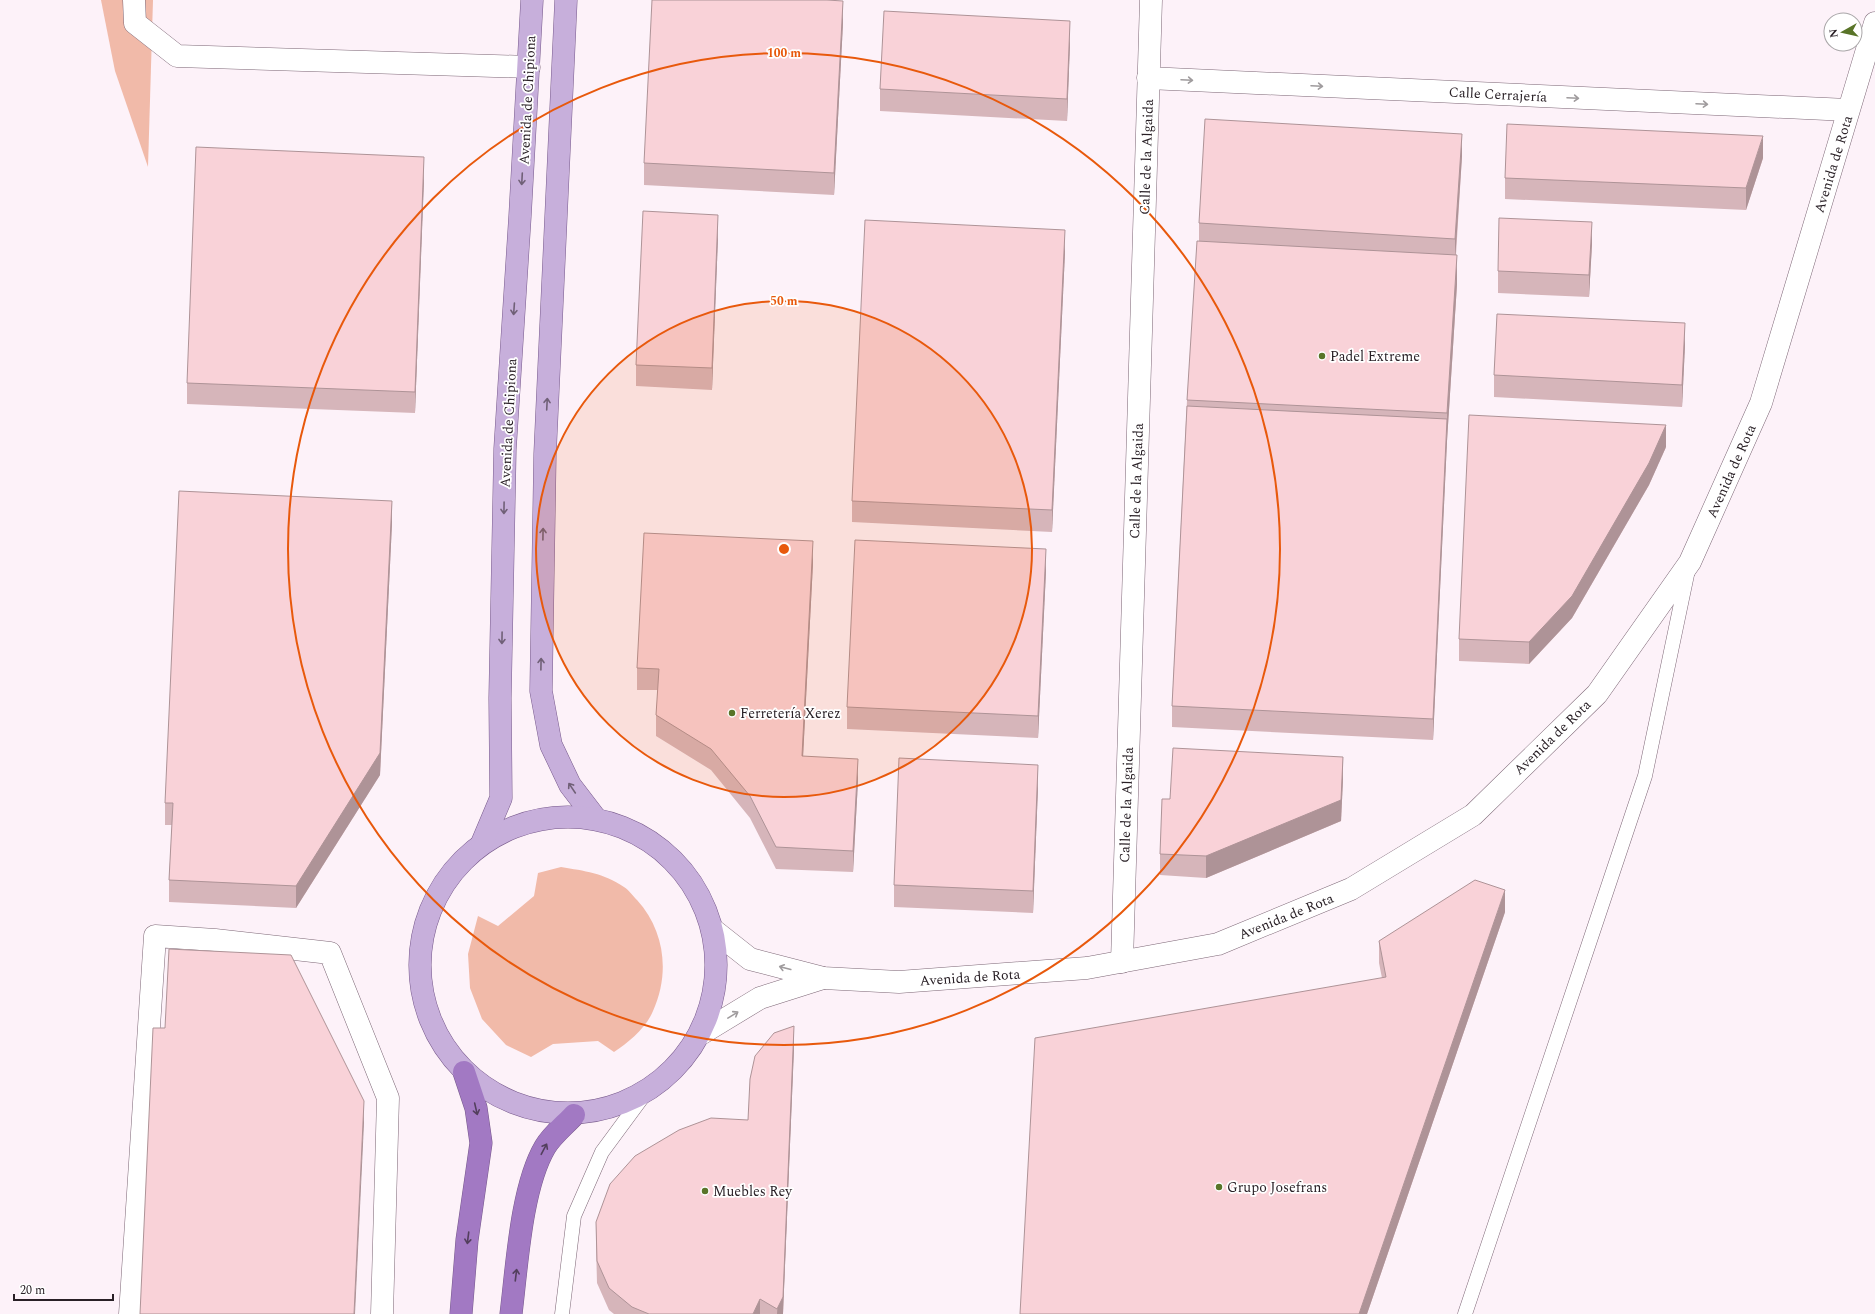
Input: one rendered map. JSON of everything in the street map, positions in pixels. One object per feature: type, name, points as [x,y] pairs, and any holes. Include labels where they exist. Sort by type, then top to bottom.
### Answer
[{"type":"highway","points":[[461,1314],[467,1240],[481,1143],[476,1108],[464,1072]]},
{"type":"highway","points":[[511,1314],[520,1240],[531,1180],[545,1146],[574,1115]]},
{"type":"main road","name":"Avenida de Chipiona","points":[[482,843],[501,798],[500,698],[505,449],[532,0]]},
{"type":"main road","points":[[566,0],[545,454],[541,691],[551,745],[570,785],[596,819]]},
{"type":"main road","points":[[556,817],[596,819],[636,833],[670,857],[696,890],[712,930],[716,965],[712,1001],[699,1034],[677,1067],[647,1092],[612,1108],[574,1115],[534,1111],[496,1096],[464,1072],[438,1038],[423,997],[420,954],[429,911],[451,873],[482,843],[517,825],[525,823],[556,817]]},
{"type":"street","points":[[134,0],[135,24],[177,56],[528,67]]},
{"type":"street","name":"Calle de la Algaida","points":[[1122,962],[1151,0]]},
{"type":"street","name":"Avenida de Rota","points":[[712,930],[750,959],[823,978],[899,982],[1087,968],[1218,944],[1351,889],[1473,814],[1597,694],[1690,562],[1761,403],[1875,23]]},
{"type":"street","name":"Calle Cerrajería","points":[[1148,78],[1848,110]]},
{"type":"street","points":[[130,1314],[155,936],[215,940],[330,953],[388,1098],[382,1314]]},
{"type":"street","name":"Avenida de Rota","points":[[699,1034],[760,998],[823,978]]},
{"type":"lane","points":[[1465,1314],[1645,776],[1690,562]]},
{"type":"lane","points":[[562,1314],[574,1216],[602,1152],[647,1092]]},
{"type":"shaded area","points":[[101,0],[153,0],[148,167],[115,71]]},
{"type":"shaded area","points":[[561,867],[586,871],[609,879],[626,888],[646,912],[654,925],[659,939],[663,967],[662,982],[653,1011],[646,1023],[636,1034],[614,1052],[598,1041],[553,1044],[531,1057],[506,1045],[482,1019],[470,988],[468,954],[478,916],[498,926],[534,896],[538,873]]},
{"type":"building","points":[[652,0],[843,1],[834,173],[644,163]]},
{"type":"building","points":[[884,11],[1070,21],[1067,99],[880,89]]},
{"type":"building","points":[[1205,119],[1462,134],[1455,239],[1199,223]]},
{"type":"building","points":[[1507,124],[1763,136],[1746,188],[1505,178]]},
{"type":"building","points":[[196,147],[424,157],[415,392],[187,383]]},
{"type":"building","points":[[643,211],[718,215],[712,368],[636,365]]},
{"type":"building","points":[[1499,218],[1592,222],[1589,275],[1498,271]]},
{"type":"building","points":[[865,220],[1065,230],[1052,510],[852,501]]},
{"type":"building","name":"Padel Extreme","points":[[1197,241],[1457,255],[1447,413],[1187,400]]},
{"type":"building","points":[[1497,314],[1685,323],[1682,385],[1494,375]]},
{"type":"building","points":[[1187,406],[1447,419],[1433,719],[1172,706]]},
{"type":"building","points":[[1469,415],[1666,425],[1649,463],[1572,596],[1529,642],[1459,639]]},
{"type":"building","points":[[179,491],[392,501],[380,753],[296,886],[169,880],[173,803],[165,803]]},
{"type":"building","name":"Ferretería Xerez","points":[[644,533],[813,541],[802,756],[858,759],[853,851],[776,847],[750,796],[711,749],[656,715],[659,669],[637,668]]},
{"type":"building","points":[[855,540],[1046,549],[1038,716],[847,707]]},
{"type":"building","points":[[1173,748],[1343,757],[1341,800],[1206,856],[1160,854],[1162,799],[1170,799]]},
{"type":"building","points":[[899,758],[1038,765],[1033,891],[894,885]]},
{"type":"building","name":"Grupo Josefrans","points":[[1475,880],[1505,890],[1359,1314],[1020,1314],[1035,1038],[1386,977],[1379,941]]},
{"type":"building","points":[[169,949],[291,955],[364,1101],[354,1314],[140,1314],[153,1028],[165,1028]]},
{"type":"building","name":"Muebles Rey","points":[[794,1026],[783,1297],[777,1309],[760,1299],[753,1314],[649,1314],[632,1307],[609,1288],[597,1261],[596,1222],[610,1184],[635,1156],[679,1130],[711,1118],[748,1120],[750,1079],[755,1056],[774,1033]]},
{"type":"place","name":"Padel Extreme","points":[[1322,356]]},
{"type":"place","name":"Ferretería Xerez","points":[[732,713]]},
{"type":"place","name":"Grupo Josefrans","points":[[1219,1187]]},
{"type":"place","name":"Muebles Rey","points":[[705,1191]]}]
